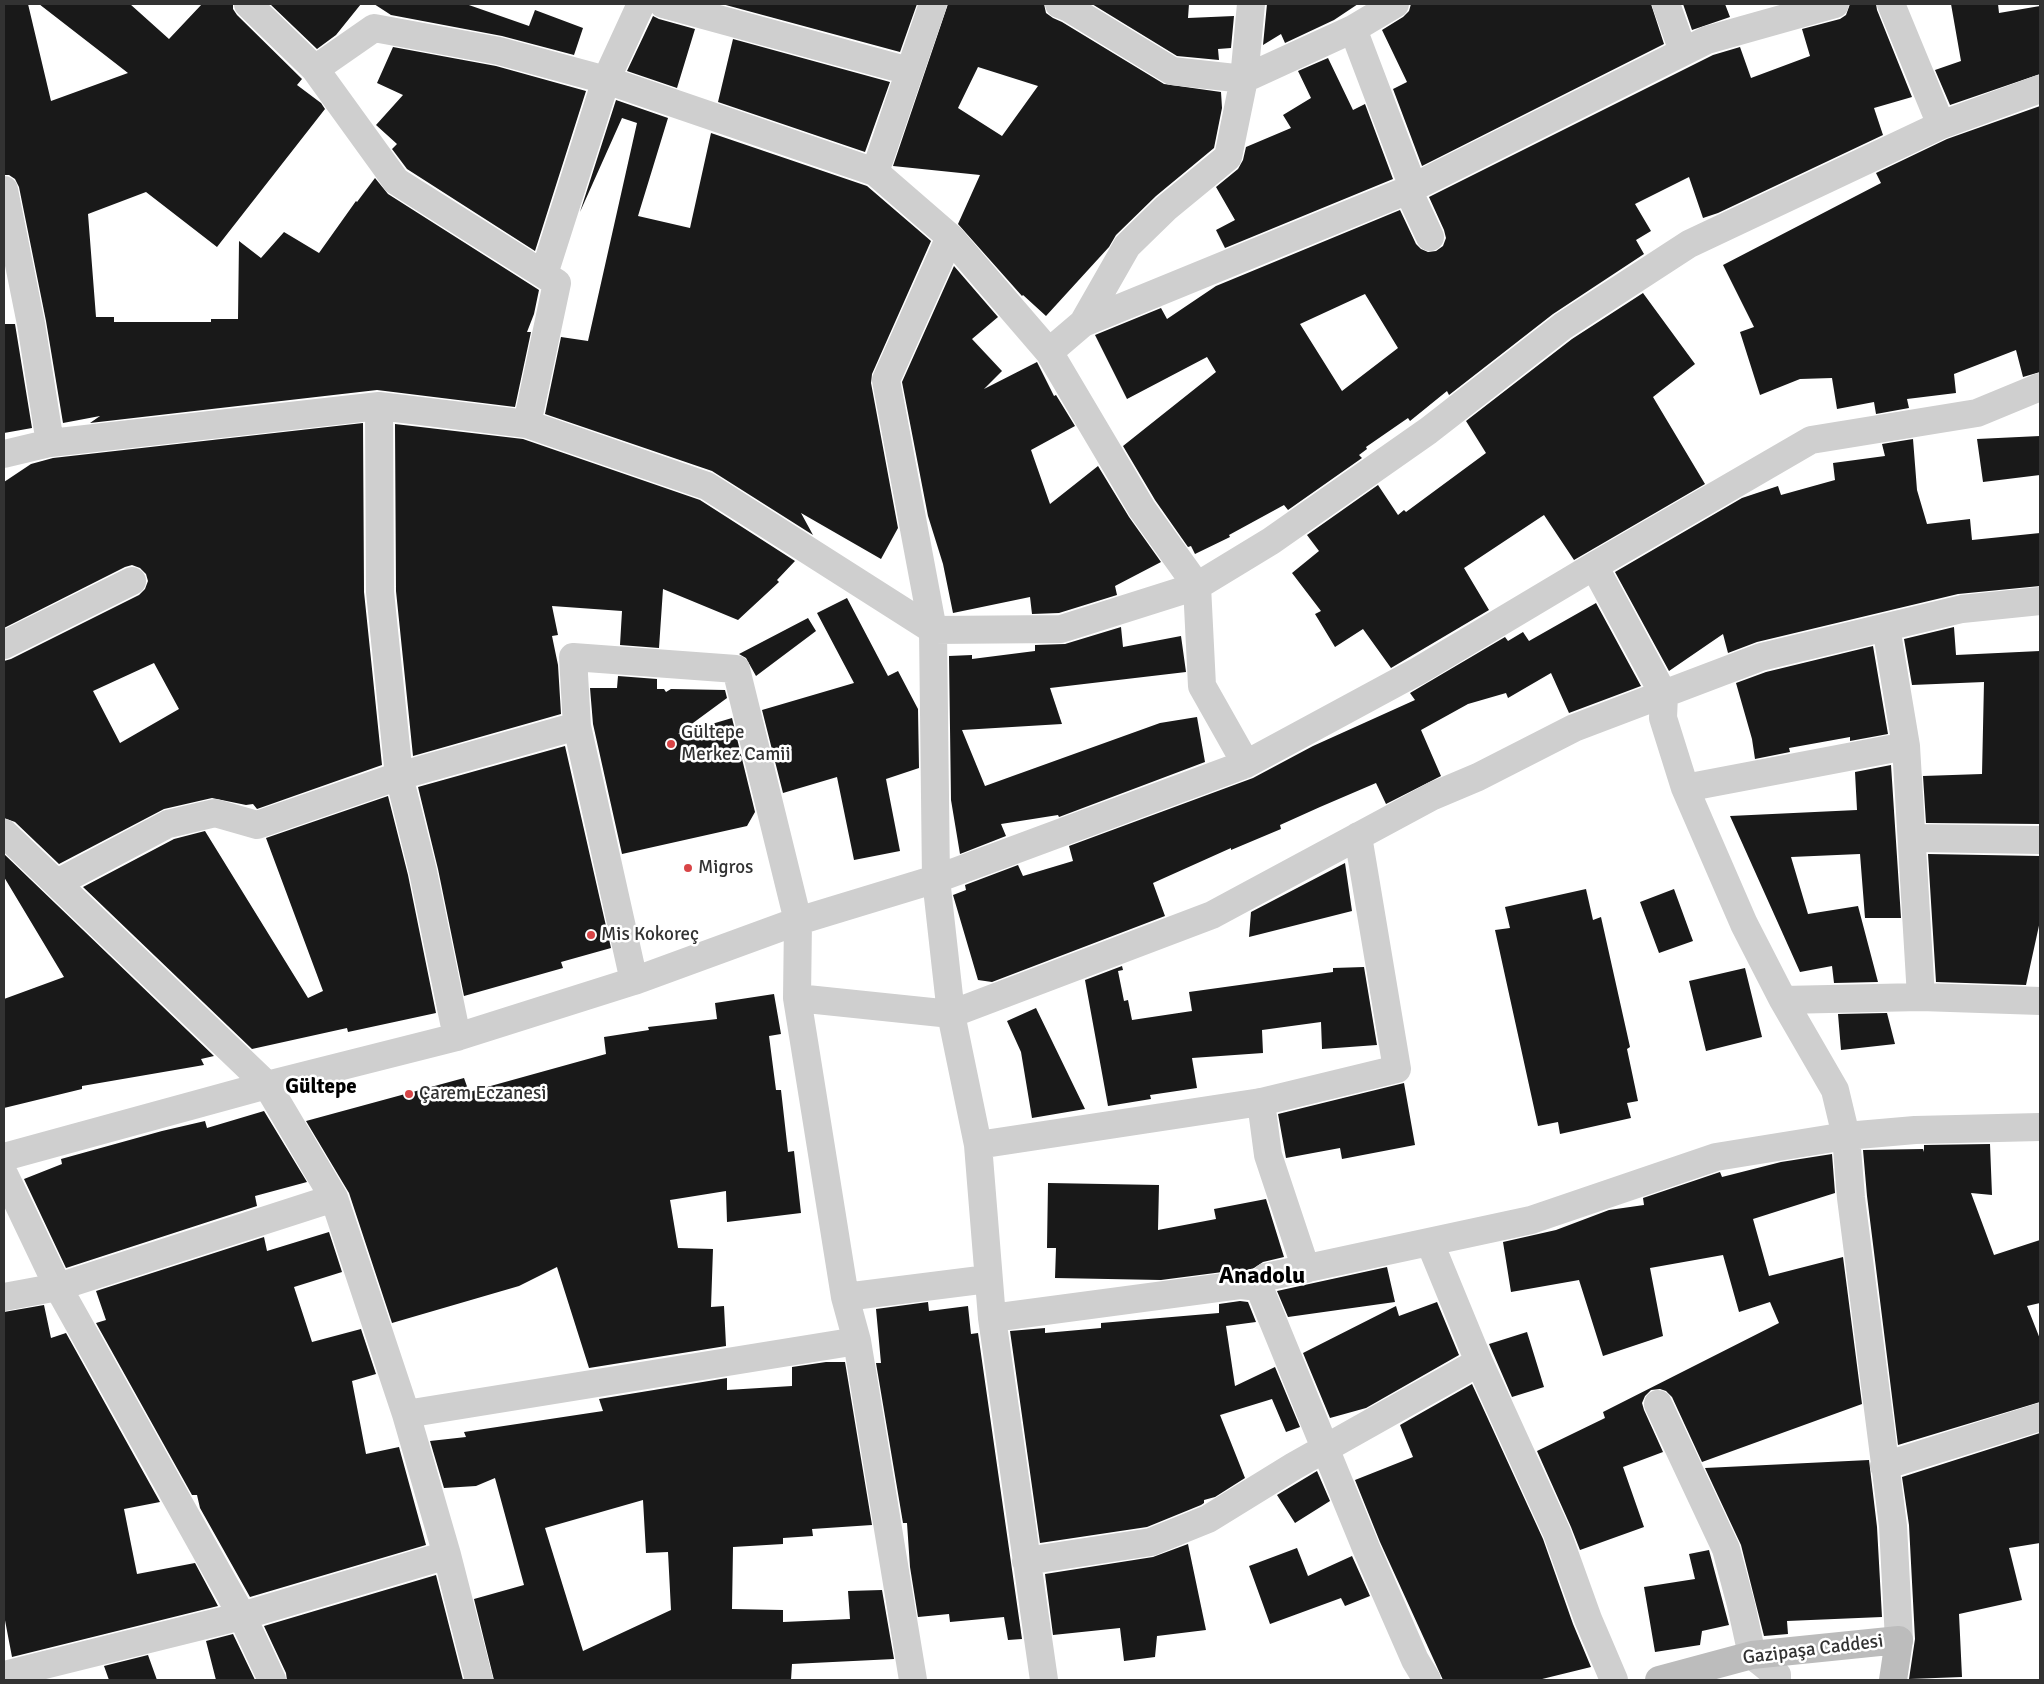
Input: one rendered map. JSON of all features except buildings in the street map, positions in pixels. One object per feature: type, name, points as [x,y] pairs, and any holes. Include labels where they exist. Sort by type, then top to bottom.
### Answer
[{"type":"street","points":[[248,4],[315,69],[396,181],[558,283],[527,424]]},
{"type":"street","points":[[544,274],[606,80],[641,4]]},
{"type":"street","points":[[663,4],[909,71]]},
{"type":"street","points":[[875,172],[933,4]]},
{"type":"street","points":[[1059,4],[1069,8],[1172,71],[1244,79],[1353,29],[1395,4]]},
{"type":"street","points":[[1083,323],[1127,246],[1166,208],[1228,156],[1244,79],[1251,4]]},
{"type":"street","points":[[1666,4],[1683,51]]},
{"type":"street","points":[[1049,352],[1083,323],[1410,188],[1707,40],[1835,4]]},
{"type":"street","points":[[1891,4],[1942,126]]},
{"type":"street","points":[[315,69],[374,28],[499,51],[606,80],[875,172],[950,237],[1049,352],[1142,509],[1197,586],[1202,686],[1246,764]]},
{"type":"street","points":[[1353,29],[1410,188],[1430,237]]},
{"type":"street","points":[[4,454],[50,443],[379,406],[527,424],[707,486],[933,630],[1061,628],[1197,586],[1271,541],[1428,431],[1562,326],[1689,244],[1942,126],[2040,89]]},
{"type":"street","points":[[4,190],[31,324],[50,443]]},
{"type":"street","points":[[950,237],[886,380],[933,630],[936,879],[951,1014],[978,1145],[992,1318],[1044,1680]]},
{"type":"street","points":[[4,1157],[267,1085],[457,1037],[634,981],[798,921],[936,879],[1246,764],[1418,671],[1811,440],[1977,413],[2040,387]]},
{"type":"street","points":[[379,406],[380,592],[399,776],[423,872],[457,1037]]},
{"type":"street","points":[[1594,566],[1664,695],[1663,718],[1685,788],[1744,924],[1783,1000],[1835,1090],[1846,1136],[1851,1198],[1892,1526],[1899,1640]]},
{"type":"street","points":[[4,645],[132,580]]},
{"type":"street","points":[[797,998],[951,1014],[1212,915],[1433,796],[1478,777],[1574,728],[1761,657],[1962,609],[2040,601]]},
{"type":"street","points":[[1886,627],[1906,746],[1922,996]]},
{"type":"street","points":[[634,981],[578,726],[573,657],[736,669],[798,921],[797,998],[845,1297],[857,1341],[913,1680]]},
{"type":"street","points":[[57,884],[168,824],[214,813],[257,825],[399,776],[578,726]]},
{"type":"street","points":[[1685,788],[1906,746]]},
{"type":"street","points":[[4,833],[267,1085],[334,1198],[406,1414],[447,1555],[479,1680]]},
{"type":"street","points":[[978,1145],[1261,1102],[1397,1069],[1358,836]]},
{"type":"street","points":[[1913,838],[2040,840]]},
{"type":"street","points":[[1783,1000],[1922,996],[2040,1001]]},
{"type":"street","points":[[1261,1102],[1268,1155],[1306,1269]]},
{"type":"street","points":[[1259,1286],[1266,1278],[1531,1220],[1716,1156],[1846,1136],[1915,1130],[2040,1127]]},
{"type":"street","points":[[4,1174],[58,1286],[242,1616],[272,1680]]},
{"type":"street","points":[[4,1297],[58,1286],[334,1198]]},
{"type":"street","points":[[1430,1243],[1479,1362],[1557,1533],[1588,1620],[1614,1680]]},
{"type":"street","points":[[845,1297],[988,1279]]},
{"type":"street","points":[[992,1318],[1240,1285],[1259,1286]]},
{"type":"street","points":[[1259,1286],[1366,1548],[1415,1660],[1427,1680]]},
{"type":"street","points":[[406,1414],[857,1341]]},
{"type":"street","points":[[1026,1561],[1151,1542],[1208,1519],[1326,1448],[1479,1362]]},
{"type":"street","points":[[1658,1404],[1726,1549],[1752,1655],[1777,1676],[1777,1680]]},
{"type":"street","points":[[1884,1466],[2040,1417]]},
{"type":"street","points":[[4,1675],[242,1616],[447,1555]]},
{"type":"street","name":"Gazipaşa Caddesi","points":[[1659,1680],[1752,1655],[1899,1640],[1894,1680]]},
{"type":"place","name":"Gültepe Merkez Camii","points":[[671,744]]},
{"type":"place","name":"Migros","points":[[688,868]]},
{"type":"place","name":"Mis Kokoreç","points":[[591,935]]},
{"type":"place","name":"Çarem Eczanesi","points":[[409,1094]]},
{"type":"district","name":"Gültepe","points":[[321,1087]]},
{"type":"district","name":"Anadolu","points":[[1262,1277]]}]
